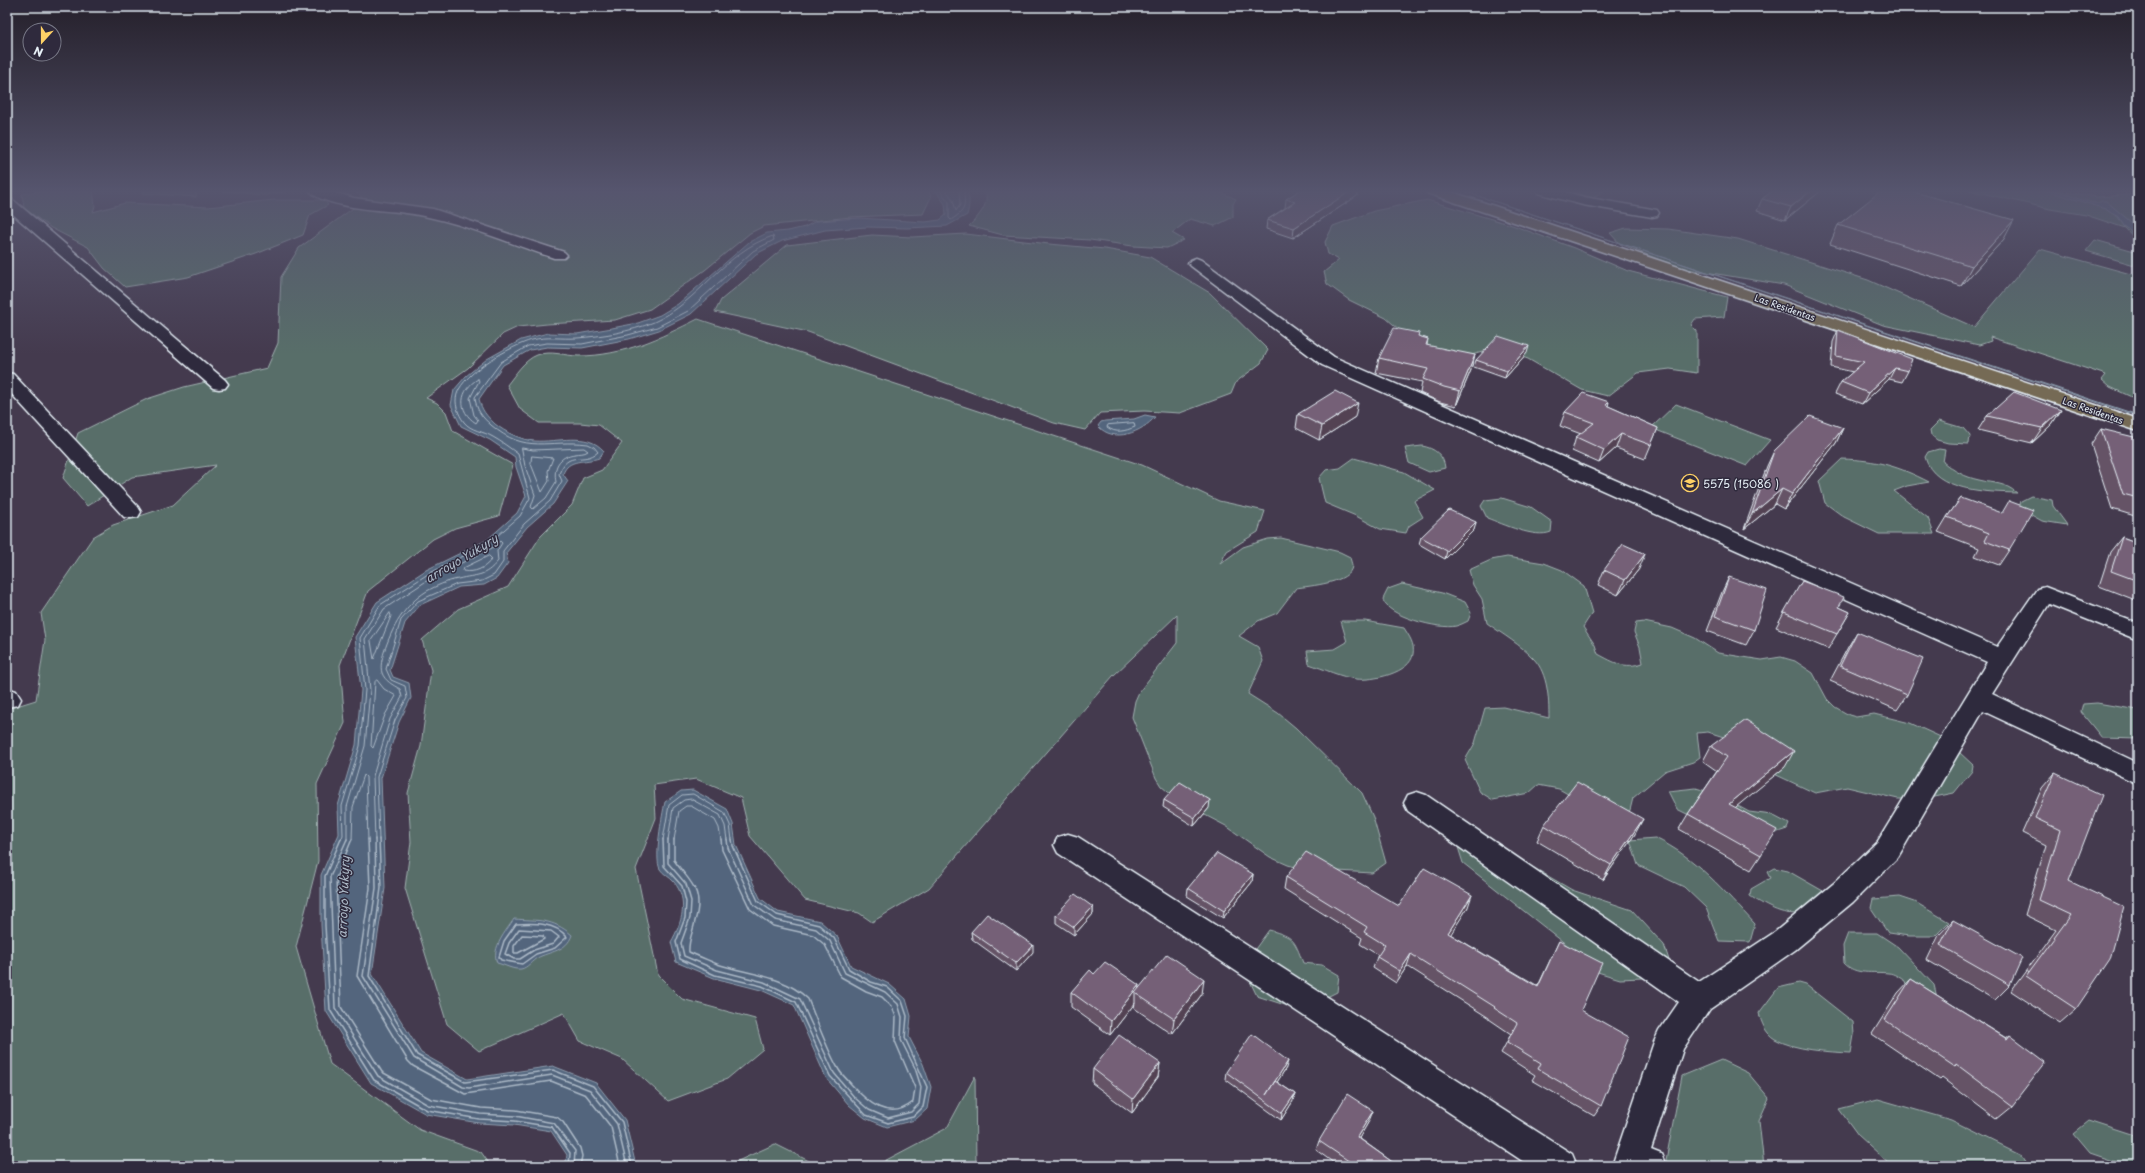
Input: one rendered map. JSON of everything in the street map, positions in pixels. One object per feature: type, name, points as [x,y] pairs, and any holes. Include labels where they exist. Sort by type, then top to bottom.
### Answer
[{"type":"main road","name":"Las Residentas","points":[[1596,245],[2138,425]]},
{"type":"street","points":[[57,245],[219,384]]},
{"type":"street","points":[[528,245],[559,255]]},
{"type":"street","points":[[1196,263],[1328,362],[2000,659]]},
{"type":"street","points":[[7,378],[131,512]]},
{"type":"street","points":[[1636,1163],[1670,1042],[1699,999],[1785,941],[1843,893],[1888,849],[2000,659],[2045,594],[2138,632]]},
{"type":"street","points":[[1978,698],[2138,774]]},
{"type":"street","points":[[1417,803],[1699,999]]},
{"type":"street","points":[[1068,845],[1560,1166]]},
{"type":"green space","points":[[84,245],[279,245],[188,277],[125,287],[104,268],[88,247]]},
{"type":"green space","points":[[303,245],[736,245],[705,270],[650,309],[615,320],[518,327],[503,334],[468,368],[426,398],[437,403],[446,412],[453,431],[513,465],[499,516],[455,528],[433,539],[368,591],[340,665],[345,723],[317,784],[318,861],[296,947],[330,1064],[420,1130],[481,1152],[491,1166],[7,1166],[7,709],[36,700],[45,640],[41,613],[93,537],[113,525],[173,505],[216,465],[132,477],[87,506],[63,478],[78,433],[147,399],[184,387],[267,368],[278,343],[281,277],[299,248]]},
{"type":"green space","points":[[787,245],[1057,245],[1105,249],[1150,257],[1210,293],[1268,350],[1261,363],[1236,382],[1231,394],[1180,413],[1144,411],[1100,413],[1085,430],[1054,423],[808,332],[715,312],[721,300]]},
{"type":"green space","points":[[1124,245],[1174,245],[1167,248]]},
{"type":"green space","points":[[1326,245],[1565,245],[1628,271],[1727,297],[1724,317],[1695,319],[1691,325],[1697,331],[1697,373],[1670,369],[1638,373],[1608,396],[1582,390],[1528,359],[1497,348],[1439,364],[1386,318],[1349,300],[1327,284],[1324,272],[1339,260],[1328,254]]},
{"type":"green space","points":[[1622,245],[1756,245],[1868,280],[1974,327],[2040,249],[2138,276],[2138,400],[2110,387],[2102,380],[2106,375],[1990,337],[1991,341],[1979,345],[1883,325],[1784,285],[1681,268]]},
{"type":"green space","points":[[2091,245],[2112,245],[2138,252],[2138,266],[2086,251]]},
{"type":"green space","points":[[698,319],[1142,465],[1219,501],[1265,511],[1258,532],[1227,551],[1220,564],[1243,547],[1268,539],[1281,538],[1340,552],[1350,557],[1352,566],[1350,572],[1345,576],[1328,583],[1296,588],[1277,613],[1258,621],[1239,636],[1258,647],[1263,661],[1248,694],[1278,713],[1296,728],[1362,793],[1373,817],[1386,863],[1372,873],[1303,869],[1288,865],[1270,857],[1226,826],[1180,802],[1161,786],[1156,778],[1132,717],[1135,701],[1139,692],[1177,643],[1177,615],[1113,676],[929,888],[872,922],[859,913],[805,900],[750,836],[741,798],[696,779],[654,785],[656,818],[636,869],[658,975],[682,999],[755,1019],[763,1049],[727,1079],[668,1101],[622,1059],[580,1041],[564,1013],[479,1051],[447,1024],[405,888],[411,842],[408,793],[421,746],[431,670],[422,640],[458,609],[508,587],[540,537],[572,505],[583,478],[602,470],[622,443],[599,425],[580,423],[539,423],[520,409],[507,385],[520,368],[532,357],[542,354],[553,353],[574,356],[595,355],[611,353],[641,345]]},
{"type":"green space","points":[[1676,404],[1770,440],[1747,466],[1651,428]]},
{"type":"green space","points":[[1939,421],[1963,428],[1970,436],[1969,444],[1948,443],[1937,440],[1931,435],[1930,430]]},
{"type":"green space","points":[[1422,446],[1431,448],[1438,453],[1443,459],[1445,468],[1429,472],[1409,463],[1405,448]]},
{"type":"green space","points":[[1939,449],[1945,450],[1943,462],[1956,471],[1974,479],[2003,485],[2017,493],[1992,492],[1964,488],[1951,484],[1939,477],[1930,469],[1925,457],[1928,452]]},
{"type":"green space","points":[[1354,458],[1404,472],[1435,490],[1414,501],[1423,517],[1409,526],[1406,533],[1380,529],[1356,516],[1325,503],[1319,478],[1326,470],[1340,468]]},
{"type":"green space","points":[[1842,459],[1877,462],[1897,468],[1929,482],[1907,486],[1894,491],[1928,518],[1934,534],[1879,534],[1844,517],[1825,503],[1819,481]]},
{"type":"green space","points":[[2031,496],[2052,500],[2053,506],[2067,525],[2042,521],[2019,508],[2021,501]]},
{"type":"green space","points":[[1502,498],[1531,507],[1552,522],[1551,532],[1536,534],[1510,527],[1487,518],[1481,506],[1485,500]]},
{"type":"green space","points":[[1507,557],[1544,563],[1562,570],[1584,586],[1592,613],[1583,627],[1595,645],[1598,654],[1610,660],[1625,665],[1636,665],[1643,663],[1640,647],[1634,632],[1636,623],[1644,622],[1672,628],[1695,638],[1718,653],[1762,660],[1781,657],[1795,661],[1813,673],[1827,699],[1835,707],[1849,715],[1856,717],[1874,714],[1910,723],[1945,739],[1973,765],[1972,771],[1954,793],[1925,799],[1898,799],[1847,787],[1815,793],[1770,772],[1727,738],[1708,732],[1697,733],[1700,757],[1693,762],[1665,771],[1633,798],[1630,810],[1615,834],[1573,797],[1559,789],[1538,785],[1529,793],[1493,800],[1480,792],[1465,760],[1475,743],[1485,708],[1503,707],[1549,718],[1547,687],[1539,665],[1523,649],[1487,623],[1482,599],[1473,585],[1469,570],[1491,560]]},
{"type":"green space","points":[[1402,584],[1442,593],[1465,602],[1471,613],[1468,621],[1456,626],[1439,626],[1427,624],[1393,611],[1386,605],[1383,599],[1388,589]]},
{"type":"green space","points":[[1341,621],[1365,621],[1404,628],[1413,647],[1411,661],[1398,671],[1371,679],[1344,677],[1309,664],[1307,651],[1335,649],[1347,642]]},
{"type":"green space","points":[[2097,703],[2138,710],[2138,739],[2102,738],[2081,712],[2083,704]]},
{"type":"green space","points":[[1696,788],[1716,794],[1749,812],[1772,815],[1789,824],[1787,829],[1775,833],[1697,819],[1677,809],[1668,791]]},
{"type":"green space","points":[[1655,838],[1684,855],[1697,865],[1755,924],[1750,942],[1719,941],[1706,908],[1684,887],[1638,865],[1630,840]]},
{"type":"green space","points":[[1457,844],[1500,848],[1572,890],[1632,910],[1664,945],[1672,969],[1663,977],[1620,979],[1588,969],[1572,949],[1463,863]]},
{"type":"green space","points":[[1774,868],[1788,871],[1823,891],[1823,904],[1793,914],[1767,906],[1750,896],[1751,889],[1770,878],[1767,872]]},
{"type":"green space","points":[[1900,897],[1915,902],[1949,922],[1935,936],[1909,936],[1888,933],[1871,908],[1873,899]]},
{"type":"green space","points":[[1269,930],[1284,935],[1292,940],[1303,963],[1322,965],[1339,975],[1337,992],[1311,1005],[1288,1006],[1257,996],[1247,975],[1250,956]]},
{"type":"green space","points":[[1848,933],[1877,933],[1898,947],[1934,985],[1940,1010],[1911,999],[1905,981],[1895,975],[1890,973],[1854,970],[1844,963],[1843,946]]},
{"type":"green space","points":[[1799,983],[1806,985],[1853,1022],[1854,1035],[1851,1053],[1812,1050],[1792,1046],[1775,1039],[1767,1031],[1759,1013],[1778,988]]},
{"type":"green space","points":[[1721,1060],[1748,1073],[1769,1098],[1759,1121],[1764,1166],[1670,1166],[1666,1160],[1682,1076]]},
{"type":"green space","points":[[975,1076],[976,1166],[875,1166],[947,1128]]},
{"type":"green space","points":[[1878,1099],[1951,1120],[2022,1155],[2029,1166],[1895,1166],[1890,1164],[1858,1135],[1839,1109]]},
{"type":"green space","points":[[2089,1121],[2138,1137],[2138,1166],[2131,1166],[2090,1152],[2074,1133]]},
{"type":"green space","points":[[775,1144],[819,1166],[727,1166]]},
{"type":"water","name":"arroyo Yukyry","points":[[746,245],[775,245],[756,254],[691,314],[659,330],[629,339],[582,348],[547,347],[530,350],[503,365],[479,399],[483,410],[495,424],[508,433],[524,439],[534,441],[571,439],[589,441],[604,451],[599,458],[573,463],[565,469],[563,474],[568,481],[553,504],[527,527],[506,553],[508,563],[497,578],[484,585],[459,587],[420,605],[405,623],[390,670],[393,677],[409,683],[411,698],[399,722],[381,778],[385,888],[372,974],[421,1053],[467,1079],[553,1066],[596,1083],[625,1120],[636,1166],[565,1166],[567,1155],[551,1131],[514,1125],[479,1123],[426,1114],[371,1083],[326,1011],[321,925],[321,875],[339,834],[338,806],[356,745],[361,690],[355,637],[377,602],[426,570],[487,540],[517,513],[526,496],[516,467],[515,457],[490,440],[461,426],[451,405],[454,390],[466,376],[487,359],[521,340],[548,333],[577,334],[638,323],[660,315],[678,304]]},
{"type":"water","points":[[1624,245],[2138,415],[2138,416]]},
{"type":"water","points":[[1145,415],[1155,417],[1143,427],[1128,434],[1112,434],[1098,426],[1101,422],[1105,421],[1134,419]]},
{"type":"water","points":[[693,790],[727,809],[733,824],[736,845],[760,898],[778,912],[820,921],[837,936],[851,966],[889,984],[906,999],[911,1016],[909,1037],[923,1064],[931,1087],[927,1109],[915,1120],[887,1127],[865,1118],[849,1105],[826,1078],[794,1005],[761,990],[714,978],[676,962],[671,942],[681,919],[683,904],[679,889],[660,869],[658,864],[659,837],[665,802],[681,791]]},
{"type":"water","points":[[514,919],[545,921],[558,926],[572,935],[566,945],[562,948],[537,958],[521,969],[512,968],[497,963],[496,951],[500,940]]},
{"type":"building","points":[[1903,245],[1991,245],[1972,266]]},
{"type":"building","points":[[1394,328],[1419,333],[1418,336],[1428,339],[1426,345],[1475,355],[1460,391],[1423,379],[1428,369],[1379,358]]},
{"type":"building","points":[[1838,330],[1912,359],[1908,371],[1895,368],[1868,393],[1841,382],[1864,362],[1836,356]]},
{"type":"building","points":[[1498,336],[1529,346],[1507,371],[1476,360]]},
{"type":"building","points":[[1335,391],[1358,403],[1322,426],[1298,414]]},
{"type":"building","points":[[2014,392],[2061,410],[2042,428],[1987,416]]},
{"type":"building","points":[[1583,393],[1609,402],[1606,405],[1658,428],[1651,445],[1621,434],[1604,450],[1576,437],[1594,423],[1565,412]]},
{"type":"building","points":[[1810,416],[1843,428],[1792,494],[1782,489],[1752,514],[1774,451]]},
{"type":"building","points":[[2101,429],[2134,437],[2138,447],[2138,498],[2123,494]]},
{"type":"building","points":[[1961,498],[2002,513],[2009,501],[2033,510],[2009,550],[1985,541],[1989,533],[1947,517]]},
{"type":"building","points":[[1449,510],[1476,522],[1447,551],[1421,537]]},
{"type":"building","points":[[2122,537],[2138,543],[2138,581],[2111,571]]},
{"type":"building","points":[[1623,544],[1645,554],[1625,580],[1604,570]]},
{"type":"building","points":[[1729,577],[1767,590],[1754,630],[1715,616]]},
{"type":"building","points":[[1802,581],[1844,597],[1839,607],[1850,612],[1837,634],[1784,612]]},
{"type":"building","points":[[1857,632],[1923,659],[1907,695],[1840,666]]},
{"type":"building","points":[[1746,720],[1794,751],[1729,804],[1777,830],[1761,855],[1688,814],[1727,757],[1711,746]]},
{"type":"building","points":[[2055,773],[2102,795],[2069,881],[2124,907],[2110,959],[2076,1009],[2026,976],[2071,915],[2039,900],[2060,830],[2035,818]]},
{"type":"building","points":[[1180,782],[1210,800],[1195,818],[1164,800]]},
{"type":"building","points":[[1577,782],[1643,819],[1611,865],[1544,825]]},
{"type":"building","points":[[1306,852],[1399,906],[1424,868],[1472,895],[1448,933],[1538,987],[1559,941],[1602,963],[1581,1010],[1629,1037],[1601,1106],[1538,1069],[1541,1063],[1507,1042],[1517,1023],[1494,1008],[1495,1007],[1411,954],[1400,971],[1377,957],[1385,945],[1364,932],[1367,927],[1286,877]]},
{"type":"building","points":[[1217,853],[1253,874],[1224,911],[1188,888]]},
{"type":"building","points":[[1075,894],[1093,907],[1074,927],[1056,915]]},
{"type":"building","points":[[987,914],[1033,945],[1016,963],[971,932]]},
{"type":"building","points":[[1953,920],[2022,958],[2010,985],[1940,945]]},
{"type":"building","points":[[1167,954],[1204,979],[1174,1019],[1135,993]]},
{"type":"building","points":[[1105,962],[1139,985],[1111,1021],[1071,992],[1090,970],[1094,974]]},
{"type":"building","points":[[1911,979],[2007,1039],[2010,1035],[2046,1062],[2012,1106],[1956,1064],[1955,1067],[1885,1020]]},
{"type":"building","points":[[1252,1034],[1288,1061],[1275,1081],[1295,1094],[1282,1113],[1226,1072]]},
{"type":"building","points":[[1119,1035],[1160,1063],[1133,1099],[1093,1069]]},
{"type":"building","points":[[1347,1094],[1373,1111],[1357,1137],[1398,1166],[1356,1166],[1319,1141]]},
{"type":"place","name":"5575 (15086 )","points":[[1690,483]]}]
